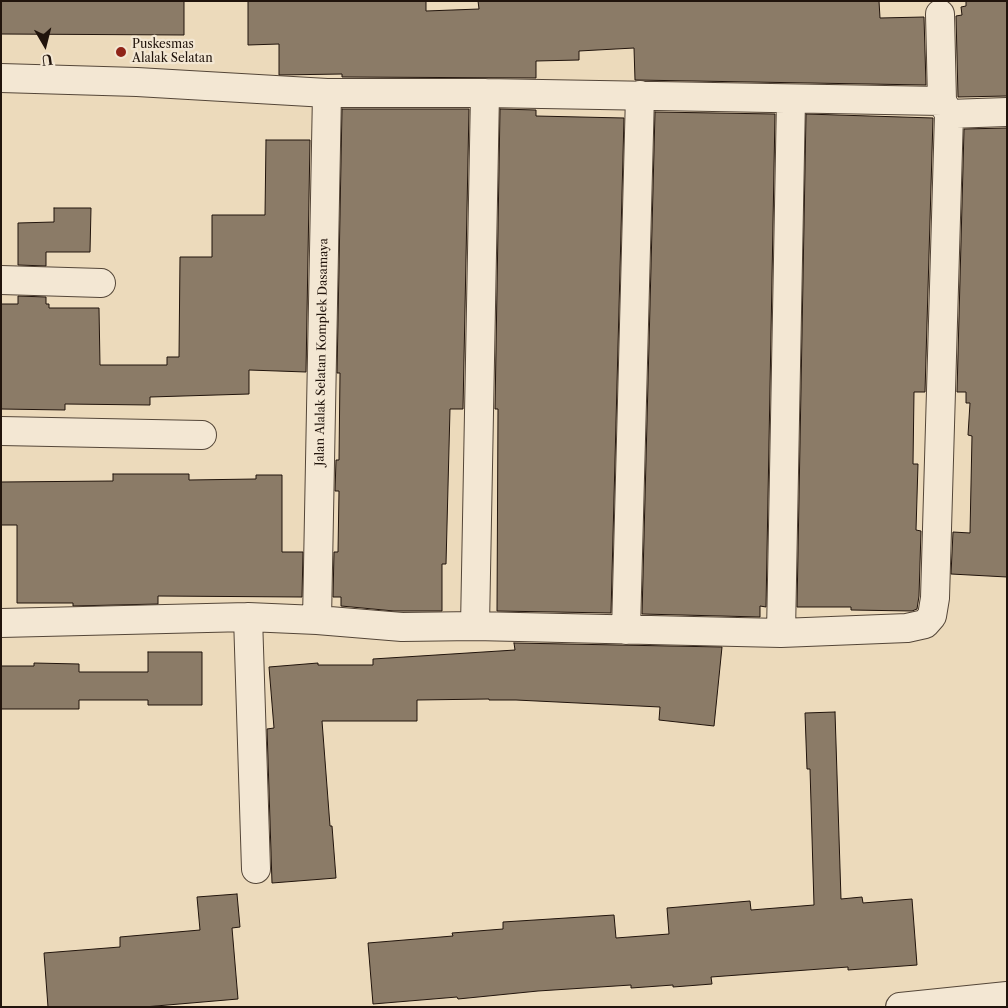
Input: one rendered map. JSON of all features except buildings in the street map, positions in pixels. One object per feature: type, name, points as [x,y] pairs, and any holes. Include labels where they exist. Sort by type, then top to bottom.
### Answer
[{"type":"street","points":[[1,623],[248,617],[402,627],[475,626],[781,633],[907,628],[925,624],[932,616],[935,598],[946,107],[940,14]]},
{"type":"street","points":[[1,78],[136,82],[327,93],[640,95],[791,99],[1007,112]]},
{"type":"street","name":"Jalan Alalak Selatan Komplek Dasamaya","points":[[317,620],[327,93]]},
{"type":"street","points":[[475,626],[485,93]]},
{"type":"street","points":[[626,630],[640,95]]},
{"type":"street","points":[[781,633],[791,99]]},
{"type":"street","points":[[1,280],[100,283]]},
{"type":"street","points":[[1,431],[202,435]]},
{"type":"street","points":[[248,617],[256,869]]},
{"type":"street","points":[[900,1007],[1007,996]]},
{"type":"place","name":"Puskesmas Alalak Selatan","points":[[121,52]]}]
